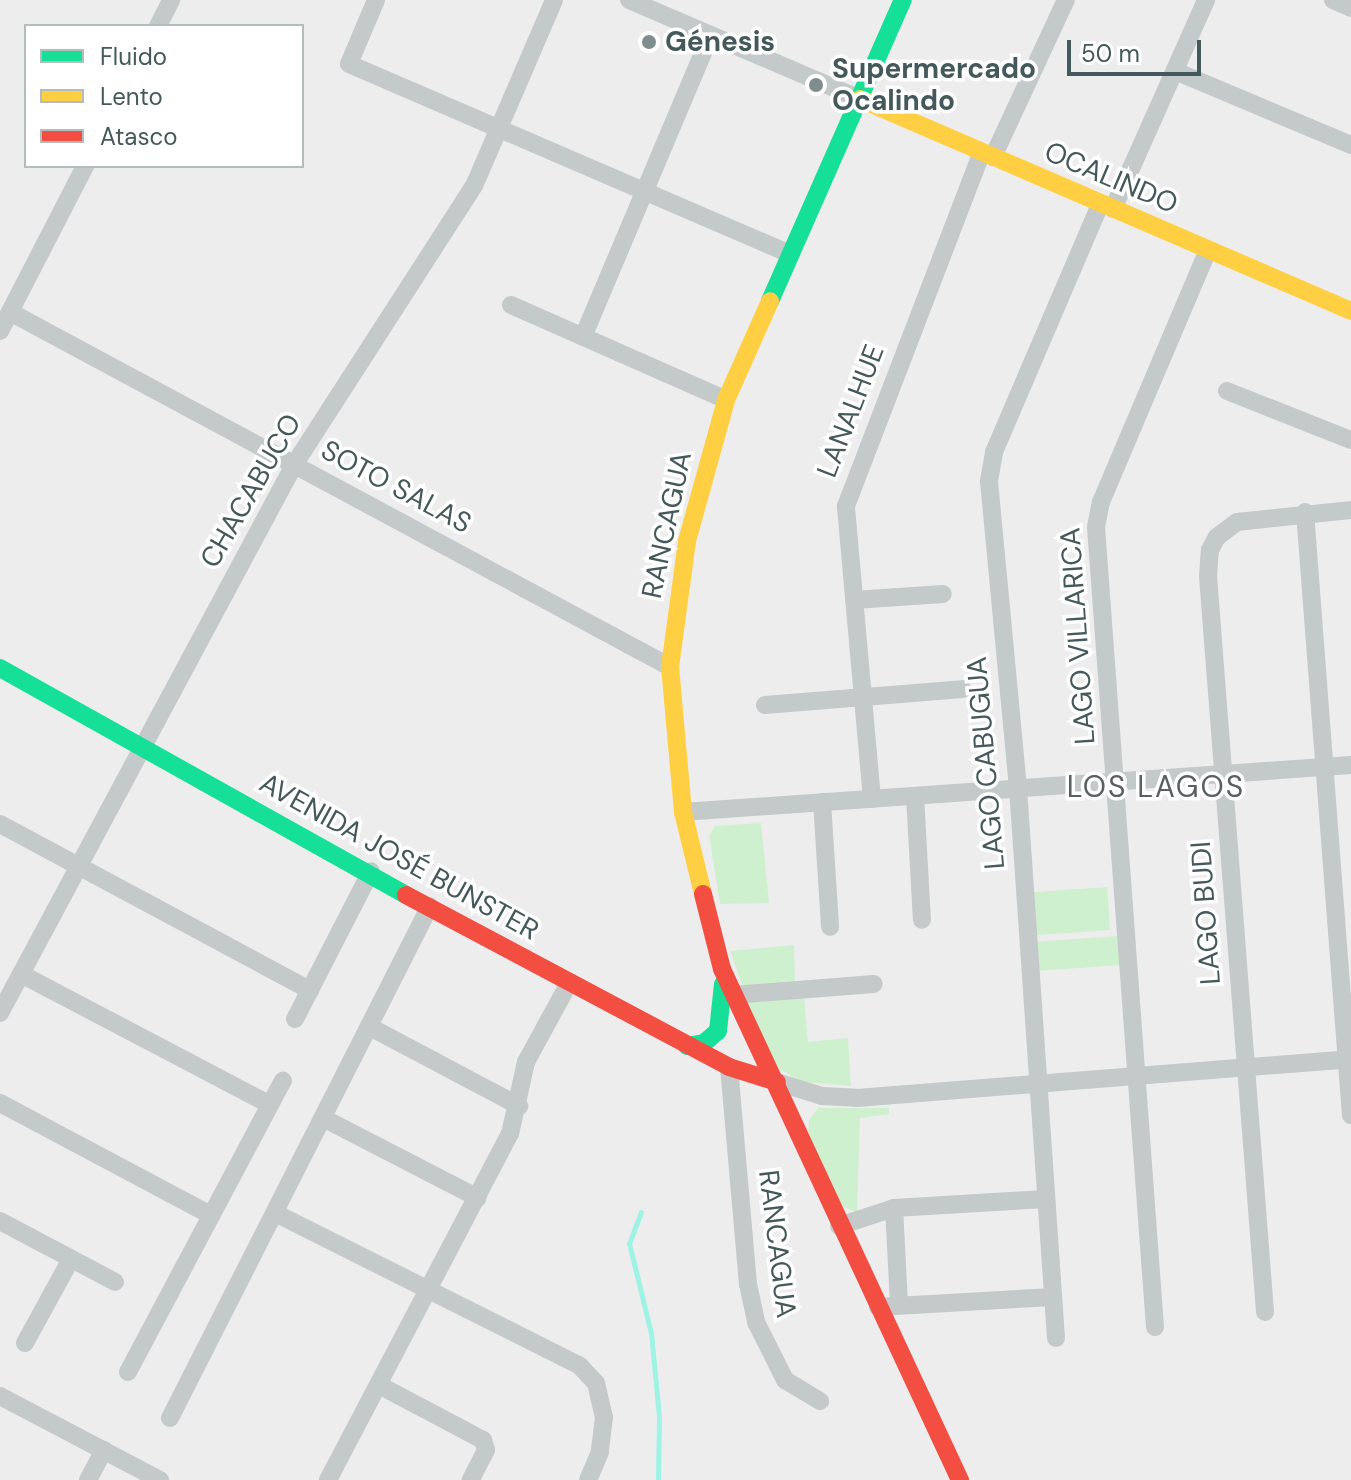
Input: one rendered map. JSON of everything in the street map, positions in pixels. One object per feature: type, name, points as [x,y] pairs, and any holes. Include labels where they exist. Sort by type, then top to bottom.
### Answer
[{"type":"main road","name":"RANCAGUA","points":[[902,0],[726,400],[687,541],[670,667],[683,812],[722,969],[777,1082],[839,1226],[960,1480]]},
{"type":"main road","name":"OCALINDO","points":[[860,99],[1351,311]]},
{"type":"main road","name":"AVENIDA JOSÉ BUNSTER","points":[[0,668],[371,871],[568,985],[729,1067],[777,1082]]},
{"type":"main road","points":[[687,1046],[704,1043],[718,1031],[725,1006],[722,969]]},
{"type":"street","points":[[159,24],[171,0]]},
{"type":"street","points":[[376,0],[349,64],[791,254]]},
{"type":"street","name":"CHACABUCO","points":[[0,1013],[294,465],[443,241],[474,186],[554,0]]},
{"type":"street","name":"OCALINDO","points":[[629,0],[860,99]]},
{"type":"street","name":"LANALHUE","points":[[872,799],[854,600],[849,491],[988,154],[1066,0]]},
{"type":"street","name":"LAGO CABUGUA","points":[[1056,1338],[1018,788],[989,481],[994,452],[1206,0]]},
{"type":"street","points":[[1333,0],[1351,8]]},
{"type":"street","points":[[583,337],[710,37]]},
{"type":"street","points":[[1175,71],[1351,145]]},
{"type":"street","points":[[0,331],[84,168]]},
{"type":"street","name":"LAGO VILLARICA","points":[[1155,1327],[1097,520],[1208,250]]},
{"type":"street","points":[[511,305],[726,400]]},
{"type":"street","name":"SOTO SALAS","points":[[10,312],[670,667]]},
{"type":"street","points":[[1227,391],[1351,440]]},
{"type":"street","points":[[1351,510],[1305,512],[1351,1115]]},
{"type":"street","name":"LAGO BUDI","points":[[1265,1312],[1208,576],[1217,537],[1237,522],[1305,512]]},
{"type":"street","points":[[854,600],[943,594]]},
{"type":"street","points":[[765,705],[962,689]]},
{"type":"street","points":[[683,812],[1351,765]]},
{"type":"street","points":[[915,796],[922,920]]},
{"type":"street","points":[[822,802],[830,927]]},
{"type":"street","points":[[0,824],[310,990]]},
{"type":"street","points":[[295,1019],[371,871]]},
{"type":"street","points":[[170,1418],[430,906]]},
{"type":"street","points":[[21,974],[270,1105]]},
{"type":"street","points":[[733,995],[874,984]]},
{"type":"street","points":[[328,1480],[478,1198],[519,1106],[526,1062],[568,985]]},
{"type":"street","points":[[370,1027],[519,1106]]},
{"type":"street","points":[[777,1082],[839,1098],[1349,1060]]},
{"type":"street","name":"RANCAGUA","points":[[729,1067],[748,1284],[756,1322],[769,1357],[785,1380],[820,1401]]},
{"type":"street","points":[[128,1372],[283,1081]]},
{"type":"street","points":[[0,1103],[211,1215]]},
{"type":"street","points":[[323,1118],[478,1198]]},
{"type":"street","points":[[839,1226],[894,1208],[1046,1199]]},
{"type":"street","points":[[894,1208],[907,1303]]},
{"type":"street","points":[[275,1213],[429,1293],[571,1360],[590,1375],[601,1395],[604,1429],[588,1480]]},
{"type":"street","points":[[0,1221],[115,1282]]},
{"type":"street","points":[[25,1343],[71,1259]]},
{"type":"street","points":[[878,1307],[1053,1297]]},
{"type":"street","points":[[379,1385],[483,1440],[486,1450],[471,1480]]},
{"type":"street","points":[[3,1403],[160,1480]]},
{"type":"street","points":[[88,1480],[104,1450]]},
{"type":"green space","points":[[761,823],[769,903],[720,904],[709,835],[715,826]]},
{"type":"green space","points":[[1107,887],[1110,930],[1034,935],[1031,892]]},
{"type":"green space","points":[[1119,936],[1121,965],[1039,971],[1037,942]]},
{"type":"green space","points":[[794,945],[795,983],[743,987],[730,951]]},
{"type":"green space","points":[[804,996],[808,1042],[848,1038],[851,1086],[802,1082],[776,1067],[744,1000]]},
{"type":"green space","points":[[818,1108],[889,1108],[889,1114],[860,1118],[857,1212],[838,1205],[808,1139],[809,1120]]},
{"type":"waterway","points":[[641,1212],[629,1243],[651,1333],[659,1416],[658,1480]]},
{"type":"traffic: fast","points":[[770,301],[903,0]]},
{"type":"traffic: fast","points":[[0,668],[406,895]]},
{"type":"traffic: fast","points":[[687,1046],[704,1043],[718,1031],[723,984]]},
{"type":"traffic: slow","points":[[860,99],[1351,311]]},
{"type":"traffic: slow","points":[[703,894],[683,812],[670,667],[687,541],[726,400],[770,301]]},
{"type":"traffic: jam","points":[[703,894],[722,969],[960,1480]]},
{"type":"traffic: jam","points":[[406,895],[729,1067],[777,1082]]},
{"type":"place","name":"Génesis","points":[[649,42]]},
{"type":"place","name":"Supermercado Ocalindo","points":[[816,85]]},
{"type":"district","name":"LOS LAGOS","points":[[1156,787]]}]
